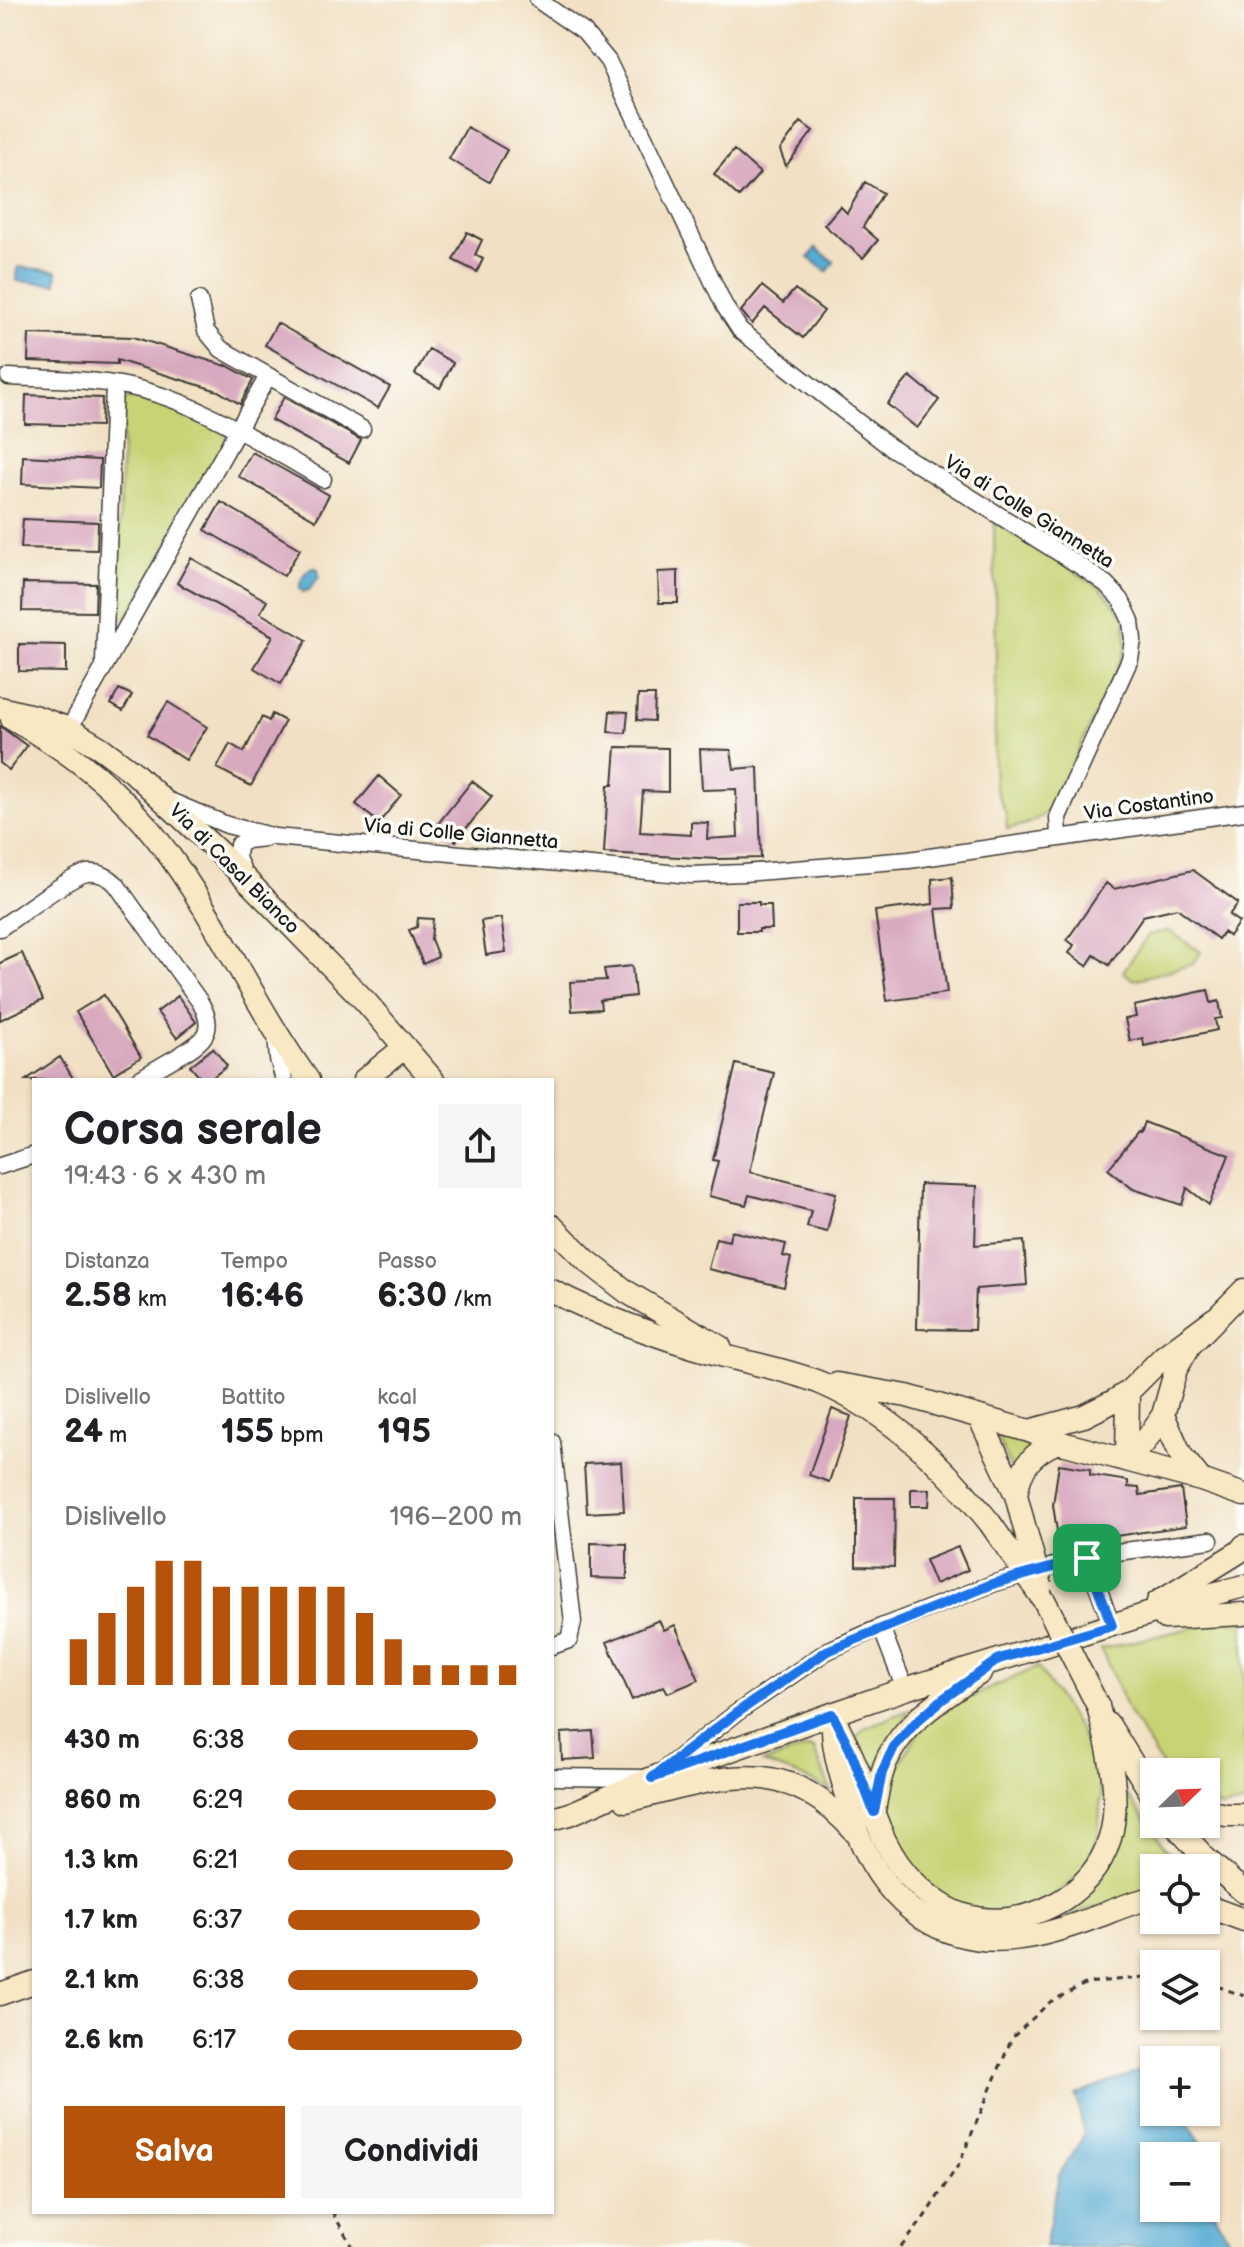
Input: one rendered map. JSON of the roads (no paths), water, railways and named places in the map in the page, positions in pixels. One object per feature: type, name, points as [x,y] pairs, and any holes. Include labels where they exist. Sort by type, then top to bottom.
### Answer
[{"type":"main road","name":"Via di Casal Bianco","points":[[0,711],[37,717],[69,729],[124,764],[252,886],[366,1002],[431,1078]]},
{"type":"main road","name":"Via di Casal Bianco","points":[[0,711],[75,759],[145,824],[193,892],[276,1034],[307,1078]]},
{"type":"main road","points":[[366,1078],[405,1047]]},
{"type":"main road","points":[[554,1228],[586,1260],[627,1292],[749,1363]]},
{"type":"main road","points":[[1127,1459],[1144,1443],[1163,1415],[1174,1375],[1183,1356],[1244,1290]]},
{"type":"main road","points":[[554,1292],[608,1317],[672,1341],[808,1379],[907,1396],[1244,1495]]},
{"type":"main road","points":[[1029,1431],[1084,1416],[1128,1392],[1158,1361],[1214,1319]]},
{"type":"main road","points":[[808,1379],[859,1403],[908,1437],[946,1472],[990,1523],[1045,1602],[1098,1706],[1140,1775]]},
{"type":"main road","points":[[1127,1459],[1128,1392]]},
{"type":"main road","points":[[1163,1415],[1181,1455],[1201,1480]]},
{"type":"main road","points":[[979,1417],[1016,1495],[1045,1602]]},
{"type":"main road","points":[[1016,1495],[1022,1472],[1032,1456],[1058,1442]]},
{"type":"main road","points":[[1118,1624],[1239,1552],[1244,1546]]},
{"type":"main road","points":[[561,1816],[652,1778],[905,1689],[1244,1586]]},
{"type":"main road","points":[[1209,1595],[1244,1594]]},
{"type":"main road","points":[[1118,1624],[1244,1614]]},
{"type":"main road","points":[[874,1812],[885,1763],[903,1734],[943,1699],[999,1659]]},
{"type":"main road","points":[[832,1714],[850,1749],[886,1844],[899,1864],[922,1890],[948,1908],[967,1916],[998,1920],[1030,1915],[1049,1907],[1075,1891],[1101,1861],[1111,1834],[1114,1790],[1098,1706]]},
{"type":"main road","points":[[832,1714],[835,1753],[859,1836]]},
{"type":"main road","points":[[1110,1727],[1141,1758]]},
{"type":"main road","points":[[561,1816],[711,1781],[756,1777],[789,1783],[836,1811],[859,1836],[881,1875],[907,1908],[932,1925],[968,1938],[995,1941],[1025,1938],[1140,1901]]},
{"type":"main road","points":[[1220,1814],[1244,1815]]},
{"type":"main road","points":[[1187,1838],[1244,1892]]},
{"type":"main road","points":[[1220,1911],[1244,1920]]},
{"type":"main road","points":[[0,1994],[32,1983]]},
{"type":"street","name":"Via di Colle Giannetta","points":[[161,798],[227,825],[275,837],[691,875],[909,860],[1059,838],[1058,817],[1130,659],[1132,630],[1125,607],[1114,592],[1085,569],[908,460],[740,330],[725,307],[608,61],[584,32],[538,0]]},
{"type":"street","points":[[199,300],[206,331],[215,344],[362,429]]},
{"type":"street","points":[[69,729],[268,376]]},
{"type":"street","points":[[9,377],[114,384],[177,401],[238,430],[323,479]]},
{"type":"street","points":[[103,668],[114,384]]},
{"type":"street","name":"Via Costantino","points":[[1059,838],[1244,812]]},
{"type":"street","name":"Via di Colle Giannetta","points":[[252,886],[237,858],[238,845],[247,840],[275,837]]},
{"type":"street","points":[[0,928],[80,875],[99,873],[113,881],[200,1002],[208,1018],[208,1030],[202,1041],[141,1078]]},
{"type":"street","points":[[276,1034],[283,1078]]},
{"type":"street","points":[[8,1163],[32,1156]]},
{"type":"street","points":[[554,1645],[569,1640],[573,1622],[555,1483]]},
{"type":"street","points":[[554,1777],[652,1778],[735,1714],[827,1651],[881,1627],[995,1583],[1087,1558],[1210,1540]]},
{"type":"street","points":[[1087,1558],[1118,1624]]},
{"type":"street","points":[[881,1627],[905,1689]]},
{"type":"water","points":[[816,248],[834,262],[827,272],[809,258]]},
{"type":"water","points":[[18,267],[57,271],[56,284],[17,281]]},
{"type":"water","points":[[313,567],[318,569],[319,577],[309,590],[303,592],[300,589],[302,579]]},
{"type":"water","points":[[1140,2071],[1140,2126],[1190,2126],[1201,2142],[1140,2142],[1140,2222],[1220,2222],[1233,2247],[1045,2247],[1059,2175],[1084,2135],[1076,2095]]}]
